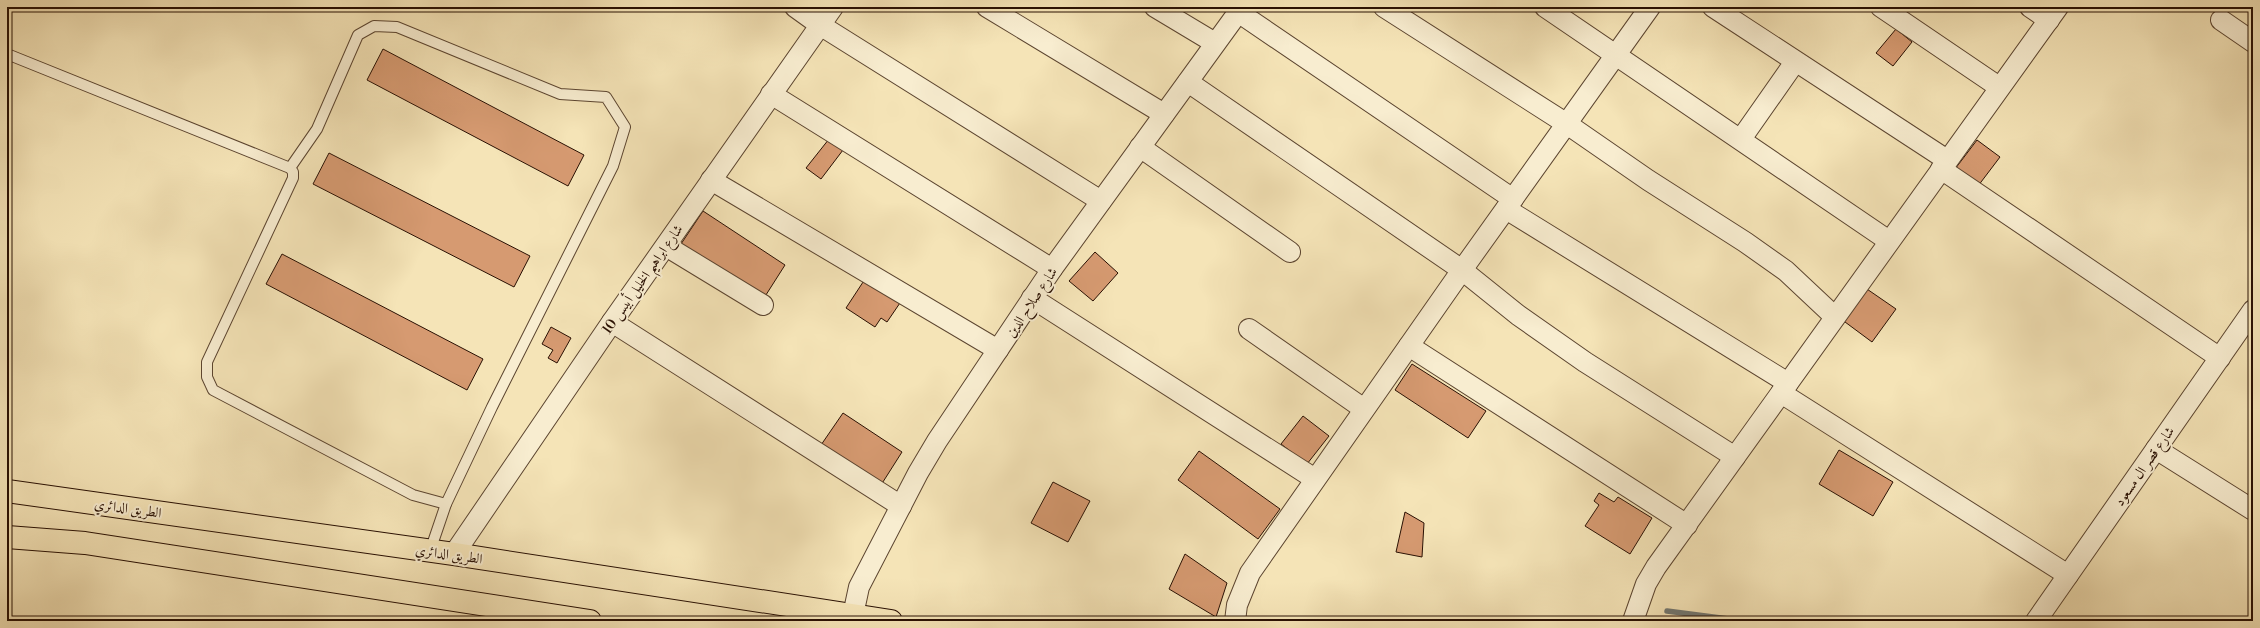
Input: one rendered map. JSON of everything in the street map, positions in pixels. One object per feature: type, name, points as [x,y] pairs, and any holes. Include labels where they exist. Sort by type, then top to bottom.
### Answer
[{"type":"main road","name":"الطريق الدائري","points":[[7,491],[454,554],[891,621]]},
{"type":"main road","points":[[7,537],[85,543],[590,621]]},
{"type":"street","points":[[795,7],[820,25],[1102,201]]},
{"type":"street","name":"شارع ابراهيم الخليل أبيس 10","points":[[454,554],[612,322],[833,7]]},
{"type":"street","points":[[987,7],[1164,114]]},
{"type":"street","points":[[1155,7],[1215,43]]},
{"type":"street","points":[[1384,7],[1567,124],[1648,180],[1769,259],[1786,271],[1835,317]]},
{"type":"street","points":[[1545,7],[1617,54],[1889,241]]},
{"type":"street","points":[[1235,621],[1237,605],[1250,573],[1462,270],[1650,7]]},
{"type":"street","points":[[1714,7],[1796,62],[2220,358]]},
{"type":"street","points":[[1881,7],[1999,87]]},
{"type":"street","points":[[1633,621],[1646,584],[1784,388],[2053,13],[2030,7]]},
{"type":"street","points":[[1240,10],[1509,204],[1784,388],[2068,575]]},
{"type":"street","name":"شارع صلاح الدين","points":[[853,615],[859,587],[937,441],[1032,298],[1240,10]]},
{"type":"street","points":[[2221,20],[2253,42]]},
{"type":"street","points":[[1741,139],[1796,62]]},
{"type":"street","points":[[1188,82],[1462,270],[1518,315],[1585,362],[1735,457]]},
{"type":"street","points":[[771,94],[1052,270]]},
{"type":"street","points":[[1140,147],[1290,252]]},
{"type":"street","points":[[711,180],[998,350]]},
{"type":"street","points":[[666,246],[763,305]]},
{"type":"street","points":[[1032,298],[1315,479]]},
{"type":"street","name":"شارع قصر ال مسعود","points":[[2036,621],[2253,310]]},
{"type":"street","points":[[612,322],[901,506]]},
{"type":"street","points":[[1249,329],[1364,409]]},
{"type":"street","points":[[1409,346],[1687,525]]},
{"type":"street","points":[[2156,449],[2253,510]]},
{"type":"lane","points":[[290,168],[317,129],[358,35],[374,26],[397,27],[560,94],[606,97],[625,127],[613,166],[492,407],[446,504],[430,551]]},
{"type":"lane","points":[[7,54],[290,168],[293,172],[292,178],[207,362],[207,377],[213,390],[413,496],[446,504]]},
{"type":"building","points":[[1896,29],[1912,42],[1893,66],[1876,53]]},
{"type":"building","points":[[383,49],[584,155],[568,186],[367,80]]},
{"type":"building","points":[[829,139],[843,150],[821,179],[806,168]]},
{"type":"building","points":[[1977,140],[2000,157],[1978,186],[1955,169]]},
{"type":"building","points":[[329,153],[530,256],[514,287],[313,184]]},
{"type":"building","points":[[703,211],[785,265],[764,298],[681,244]]},
{"type":"building","points":[[1095,252],[1118,273],[1093,301],[1069,281]]},
{"type":"building","points":[[282,254],[483,359],[467,390],[266,284]]},
{"type":"building","points":[[867,276],[902,300],[887,322],[881,318],[875,327],[846,308]]},
{"type":"building","points":[[1864,287],[1896,309],[1872,342],[1841,319]]},
{"type":"building","points":[[551,327],[571,338],[557,363],[548,358],[553,350],[542,344]]},
{"type":"building","points":[[1412,364],[1486,411],[1468,438],[1395,390]]},
{"type":"building","points":[[843,413],[902,452],[881,485],[821,445]]},
{"type":"building","points":[[1303,416],[1329,436],[1307,464],[1281,444]]},
{"type":"building","points":[[1839,450],[1893,482],[1873,516],[1819,484]]},
{"type":"building","points":[[1199,451],[1280,509],[1258,539],[1178,480]]},
{"type":"building","points":[[1053,482],[1090,501],[1068,542],[1031,523]]},
{"type":"building","points":[[1599,493],[1614,502],[1618,497],[1652,518],[1630,554],[1585,526],[1599,505],[1594,501]]},
{"type":"building","points":[[1405,512],[1424,523],[1422,557],[1396,552]]},
{"type":"building","points":[[1185,554],[1227,583],[1216,617],[1169,589]]},
{"type":"waterway","points":[[1667,611],[1744,621]]}]
